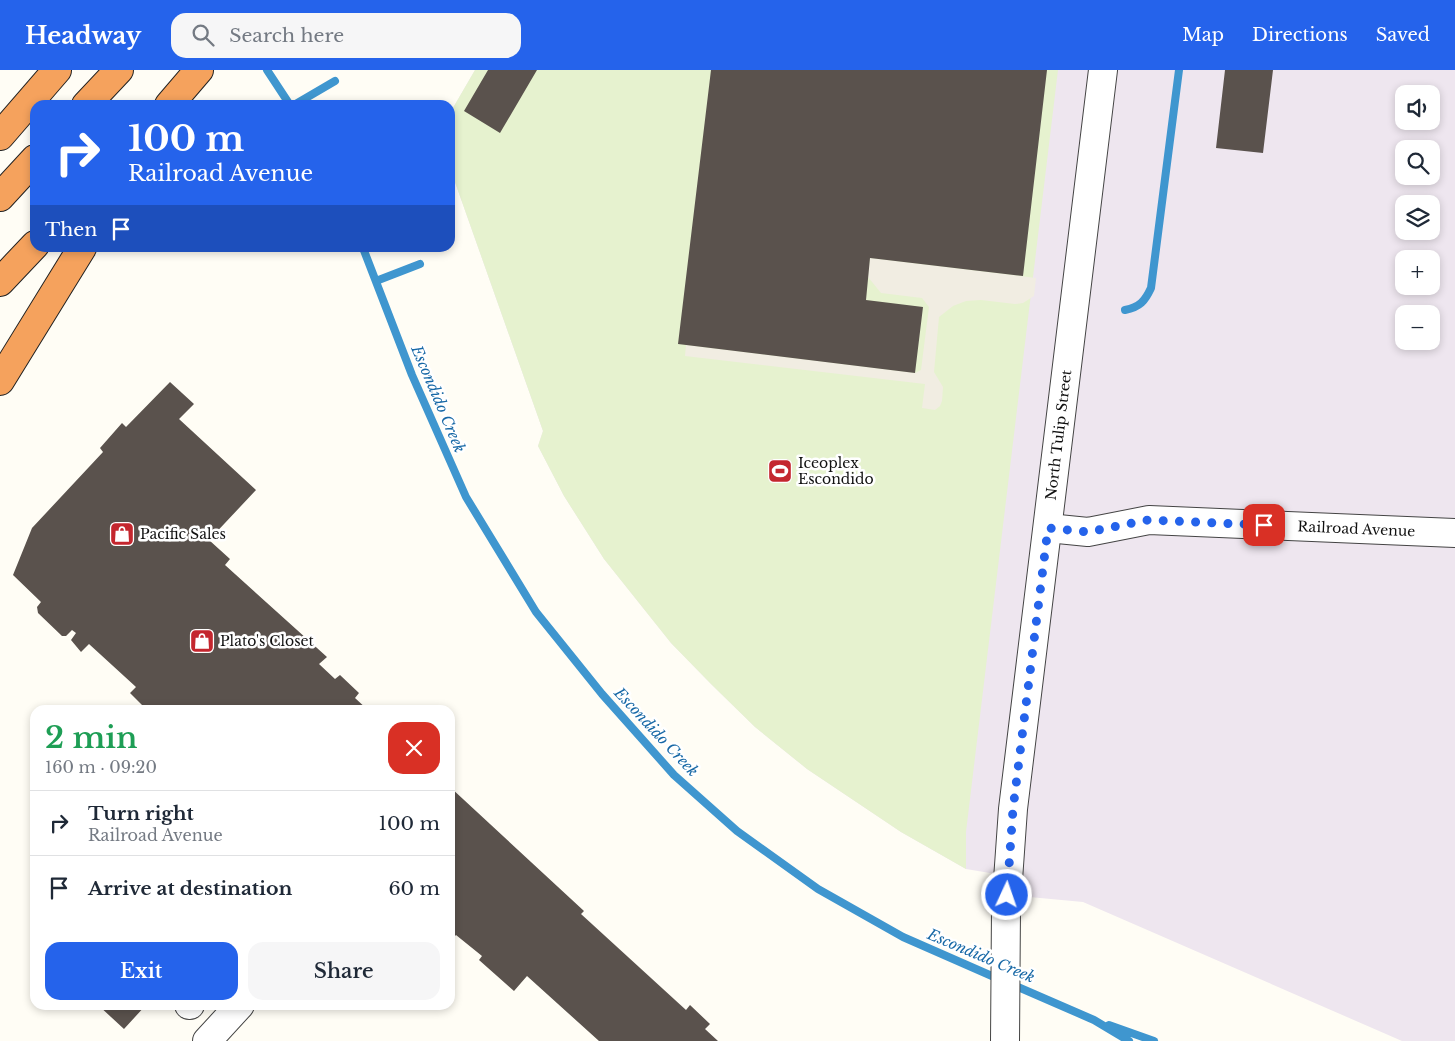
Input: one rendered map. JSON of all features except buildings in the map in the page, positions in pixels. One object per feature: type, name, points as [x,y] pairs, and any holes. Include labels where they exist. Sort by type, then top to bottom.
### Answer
[{"type":"highway","points":[[31,100],[57,70]]},
{"type":"highway","points":[[91,100],[119,70]]},
{"type":"highway","points":[[173,100],[199,70]]},
{"type":"highway","points":[[0,136],[30,101]]},
{"type":"highway","points":[[0,197],[30,165]]},
{"type":"highway","points":[[0,282],[30,250]]},
{"type":"highway","points":[[0,381],[80,252]]},
{"type":"street","name":"North Tulip Street","points":[[1005,1041],[1006,908],[1013,809],[1103,70]]},
{"type":"street","name":"Railroad Avenue","points":[[1048,528],[1088,532],[1148,520],[1455,533]]},
{"type":"street","points":[[207,1041],[235,1010]]},
{"type":"shaded area","points":[[475,70],[1455,70],[1455,1041],[1402,1041],[1083,902],[1007,895],[1008,876],[966,869],[901,832],[807,769],[755,727],[671,643],[604,559],[564,496],[538,446],[543,431],[455,182],[455,104]]},
{"type":"shaded area","points":[[870,258],[1036,278],[1034,296],[1023,303],[1015,304],[981,300],[966,301],[953,306],[939,317],[934,372],[943,387],[942,401],[935,410],[922,408],[925,384],[685,356],[686,345],[915,373],[921,370],[929,307],[922,298],[881,293],[868,277]]},
{"type":"green space","name":"Iceoplex Escondido","points":[[475,70],[1058,70],[966,832],[966,869],[901,832],[807,769],[755,727],[671,643],[604,559],[564,496],[538,446],[543,431],[455,182],[455,104]]},
{"type":"waterway","name":"Escondido Creek","points":[[267,70],[287,100]]},
{"type":"waterway","points":[[1125,310],[1141,303],[1151,288],[1179,70]]},
{"type":"waterway","points":[[303,100],[335,81]]},
{"type":"waterway","name":"Escondido Creek","points":[[365,252],[412,375],[466,497],[536,612],[602,694],[674,775],[737,831],[818,889],[903,937],[1001,980]]},
{"type":"waterway","points":[[376,281],[420,264]]},
{"type":"waterway","name":"Escondido Creek","points":[[1011,984],[1094,1020],[1129,1041]]},
{"type":"waterway","points":[[1109,1025],[1154,1041]]},
{"type":"place","name":"Iceoplex Escondido","points":[[780,471]]},
{"type":"place","name":"Pacific Sales","points":[[122,534]]},
{"type":"place","name":"Plato's Closet","points":[[202,641]]},
{"type":"route","points":[[1007,895],[1013,809],[1048,528],[1088,532],[1148,520],[1264,525]]}]
